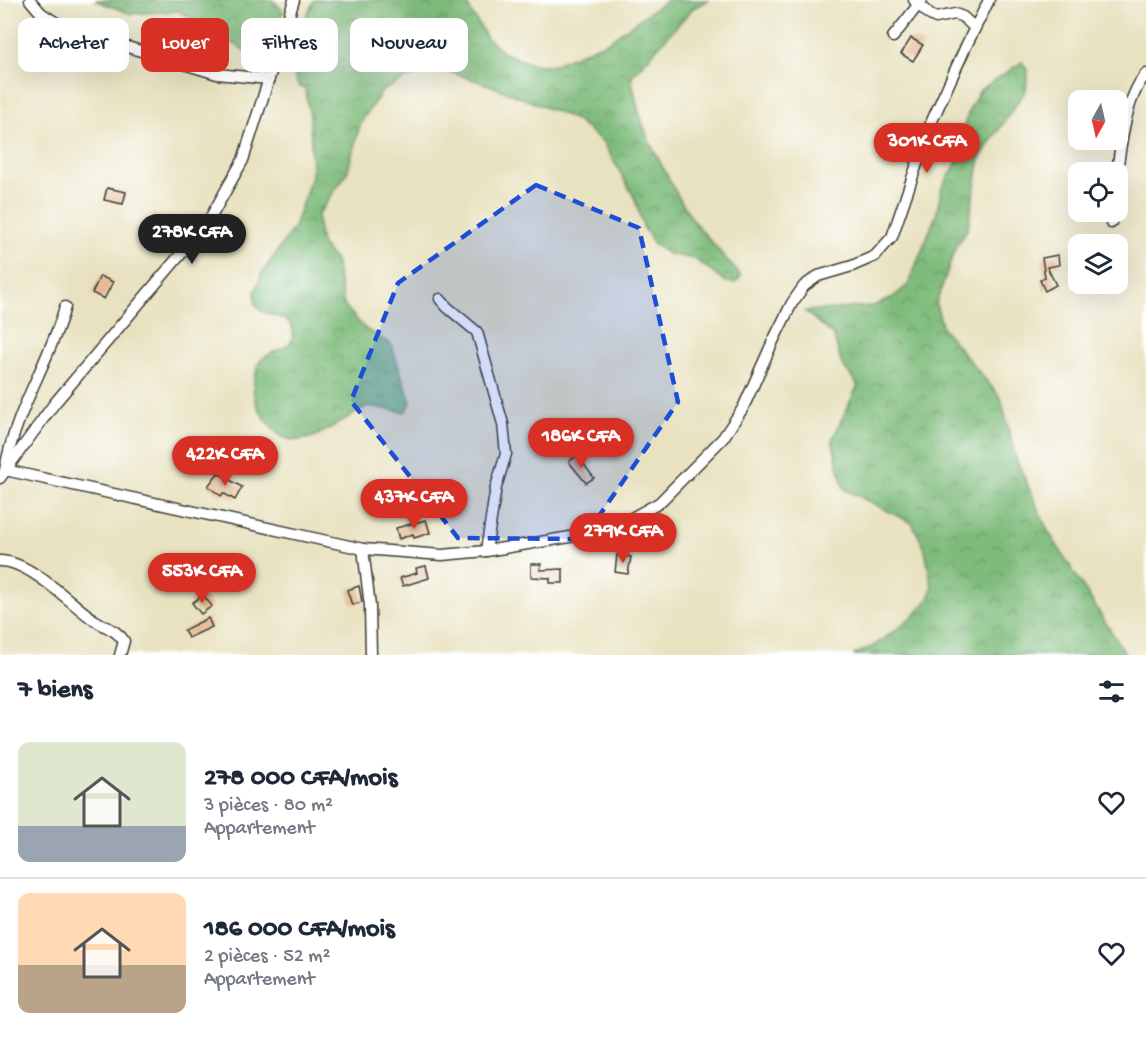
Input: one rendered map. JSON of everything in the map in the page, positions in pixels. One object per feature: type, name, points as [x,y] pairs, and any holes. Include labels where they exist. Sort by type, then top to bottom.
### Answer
[{"type":"street","points":[[30,0],[41,13],[58,24],[91,36],[217,74],[269,79]]},
{"type":"street","points":[[3,474],[54,404],[208,222],[243,160],[294,0]]},
{"type":"street","points":[[3,474],[363,549],[397,553],[442,555],[486,551],[570,537],[619,525],[659,503],[696,468],[723,438],[743,408],[778,330],[804,286],[818,276],[852,266],[875,256],[892,237],[931,123],[989,0]]},
{"type":"street","points":[[893,37],[918,2],[936,18],[949,14],[963,17],[975,28]]},
{"type":"street","points":[[1118,162],[1131,104],[1146,74]]},
{"type":"street","points":[[440,299],[477,332],[503,424],[506,454],[496,487],[486,551]]},
{"type":"street","points":[[3,474],[9,448],[43,368],[65,307]]},
{"type":"street","points":[[363,549],[371,655]]},
{"type":"street","points":[[0,561],[6,561],[28,571],[50,584],[94,620],[119,634],[124,641],[120,655]]},
{"type":"highlighted area","points":[[536,185],[639,228],[678,402],[583,539],[458,538],[351,401],[398,283]]},
{"type":"green space","points":[[95,0],[273,0],[283,11],[280,18],[241,18],[241,48],[229,41],[229,18],[191,18],[179,11],[131,14]]},
{"type":"green space","points":[[314,0],[464,0],[487,38],[502,52],[531,64],[553,65],[607,42],[667,0],[709,0],[693,8],[631,77],[648,139],[678,196],[694,222],[741,276],[735,283],[726,282],[695,259],[668,254],[653,243],[643,226],[635,199],[603,142],[574,119],[450,72],[468,72],[468,18],[350,18],[350,72],[429,72],[409,77],[382,91],[360,125],[347,173],[318,215],[321,244],[335,260],[344,305],[364,328],[391,344],[411,403],[405,412],[368,406],[314,437],[298,440],[284,438],[265,419],[255,400],[254,385],[261,360],[287,346],[293,337],[293,331],[285,319],[260,310],[255,302],[255,292],[262,273],[294,227],[312,175],[310,116],[305,88],[299,87],[293,72],[338,72],[338,18],[306,18]]},
{"type":"green space","points":[[1022,62],[1028,71],[1026,90],[980,157],[968,228],[956,246],[936,304],[943,329],[1001,398],[1016,459],[1048,531],[1126,655],[853,655],[872,647],[912,618],[930,597],[932,587],[925,549],[912,523],[844,489],[832,440],[858,385],[841,363],[834,336],[805,311],[873,306],[892,298],[908,285],[936,215],[942,187],[957,163],[954,154],[970,108],[980,90]]},
{"type":"building","points":[[911,38],[923,45],[913,61],[901,54]]},
{"type":"building","points":[[107,188],[126,192],[123,204],[104,200]]},
{"type":"building","points":[[1058,255],[1059,265],[1047,267],[1056,285],[1045,291],[1040,280],[1045,277],[1042,258]]},
{"type":"building","points":[[100,276],[113,282],[104,299],[92,293]]},
{"type":"building","points":[[577,455],[594,478],[586,483],[569,462]]},
{"type":"building","points":[[218,473],[242,487],[235,500],[223,493],[221,496],[208,486]]},
{"type":"building","points":[[426,520],[430,533],[414,538],[413,534],[399,539],[396,528]]},
{"type":"building","points":[[617,555],[631,557],[628,574],[615,572]]},
{"type":"building","points":[[531,564],[541,564],[540,570],[563,569],[563,583],[550,583],[550,578],[531,577]]},
{"type":"building","points":[[426,566],[429,578],[403,586],[400,578],[417,573],[416,568]]},
{"type":"building","points":[[359,586],[362,602],[352,605],[347,590]]},
{"type":"building","points":[[203,595],[212,606],[201,614],[192,603]]},
{"type":"building","points":[[208,618],[212,627],[188,638],[184,630]]}]
